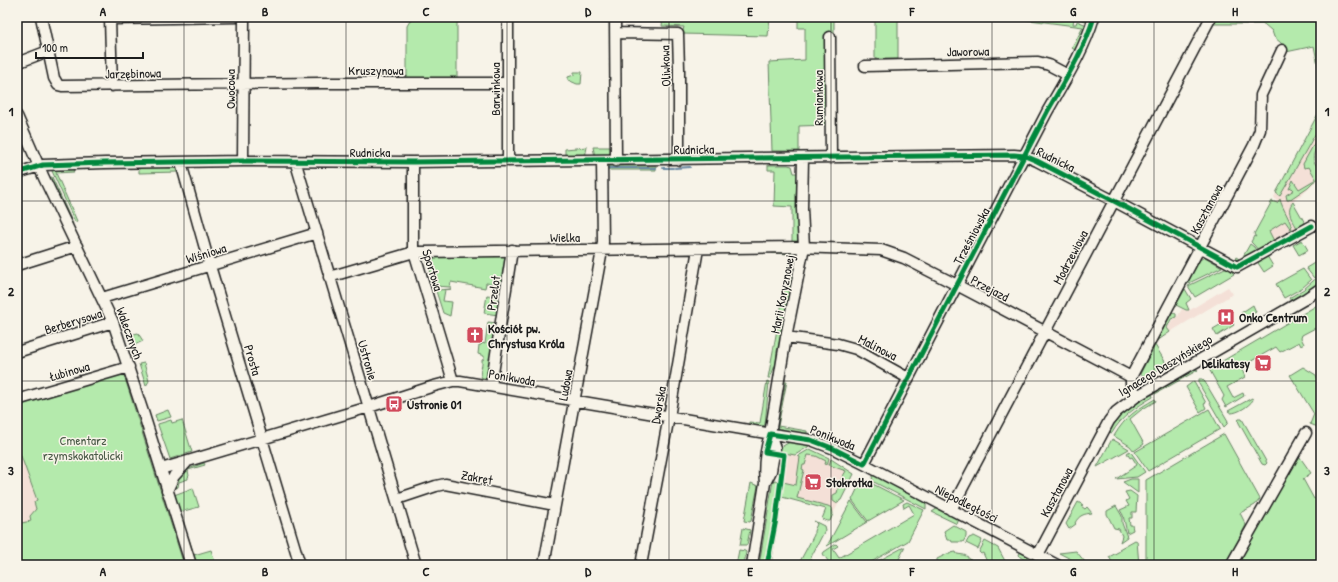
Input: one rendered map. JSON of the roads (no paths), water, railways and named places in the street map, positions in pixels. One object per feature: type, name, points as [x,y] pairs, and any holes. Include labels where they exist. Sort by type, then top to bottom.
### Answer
[{"type":"street","name":"Jarzębinowa","points":[[40,17],[54,78],[58,85],[112,86],[243,84]]},
{"type":"street","points":[[112,86],[110,19],[235,17]]},
{"type":"street","name":"Owocowa","points":[[243,161],[244,17]]},
{"type":"street","name":"Barwinkowa","points":[[508,17],[508,161]]},
{"type":"street","name":"Trześniowska","points":[[864,464],[1047,112],[1068,76],[1086,39],[1094,17]]},
{"type":"street","name":"Modrzewiowa","points":[[951,510],[1211,17]]},
{"type":"street","points":[[615,18],[616,161]]},
{"type":"street","name":"Oliwkowa","points":[[616,33],[678,34],[679,160]]},
{"type":"street","name":"Rumiankowa","points":[[830,37],[831,158]]},
{"type":"street","name":"Kasztanowa","points":[[1132,377],[1254,145],[1260,130],[1261,95],[1282,50]]},
{"type":"street","points":[[17,63],[48,51]]},
{"type":"street","name":"Jaworowa","points":[[865,66],[1038,62],[1049,65],[1068,76]]},
{"type":"street","name":"Kruszynowa","points":[[243,84],[508,83]]},
{"type":"street","name":"Walecznych","points":[[18,116],[39,166],[114,322],[191,565]]},
{"type":"street","name":"Rudnicka","points":[[17,173],[39,166],[105,163],[243,161],[616,161],[1014,155],[1025,156],[1114,201],[1237,267],[1312,226]]},
{"type":"street","name":"Marii Koryznowej","points":[[752,565],[765,483],[771,471],[775,448],[770,434],[786,337],[804,247],[802,209],[803,158]]},
{"type":"street","name":"Ludowa","points":[[544,565],[602,250],[602,161]]},
{"type":"street","name":"Ustronie","points":[[297,162],[297,167],[329,277],[416,565]]},
{"type":"street","name":"Sportowa","points":[[413,162],[412,241],[414,252],[453,381]]},
{"type":"street","name":"Prosta","points":[[180,163],[300,565]]},
{"type":"street","name":"Wiśniowa","points":[[102,298],[317,233]]},
{"type":"street","points":[[17,265],[77,246]]},
{"type":"street","name":"Przejazd","points":[[804,247],[875,249],[885,251],[957,285],[1132,377]]},
{"type":"street","name":"Wielka","points":[[329,277],[414,252],[804,247]]},
{"type":"street","name":"Dworska","points":[[641,565],[698,249]]},
{"type":"street","name":"Przelot","points":[[491,386],[512,250]]},
{"type":"street","name":"Ignacego Daszyńskiego","points":[[1109,420],[1116,412],[1137,396],[1305,299],[1321,288]]},
{"type":"street","name":"Berberysowa","points":[[17,352],[114,322]]},
{"type":"street","name":"Malinowa","points":[[786,337],[838,344],[856,349],[908,378]]},
{"type":"street","name":"Łubinowa","points":[[17,400],[129,368]]},
{"type":"street","points":[[1132,377],[1131,384],[1137,396]]},
{"type":"street","name":"Ponikwoda","points":[[161,469],[186,463],[453,381],[491,386],[770,434],[802,438],[820,443],[864,464]]},
{"type":"street","name":"Kasztanowa","points":[[1038,554],[1109,420]]},
{"type":"street","points":[[1231,565],[1306,433]]},
{"type":"street","points":[[167,491],[174,476],[186,463]]},
{"type":"street","name":"Niepodległości","points":[[864,464],[1057,565]]},
{"type":"street","name":"Zakręt","points":[[397,499],[445,484],[555,505]]},
{"type":"waterway","points":[[675,168],[690,167]]},
{"type":"waterway","points":[[608,168],[656,168]]},
{"type":"waterway","points":[[663,168],[673,168]]},
{"type":"place","name":"Onko Centrum","points":[[1226,317]]},
{"type":"place","name":"Kościół pw. Chrystusa Króla","points":[[475,335]]},
{"type":"place","name":"Delikatesy","points":[[1263,363]]},
{"type":"place","name":"Ustronie 01","points":[[394,404]]},
{"type":"place","name":"Stokrotka","points":[[813,482]]},
{"type":"park label","name":"Cmentarz rzymskokatolicki","points":[[83,448]]}]
